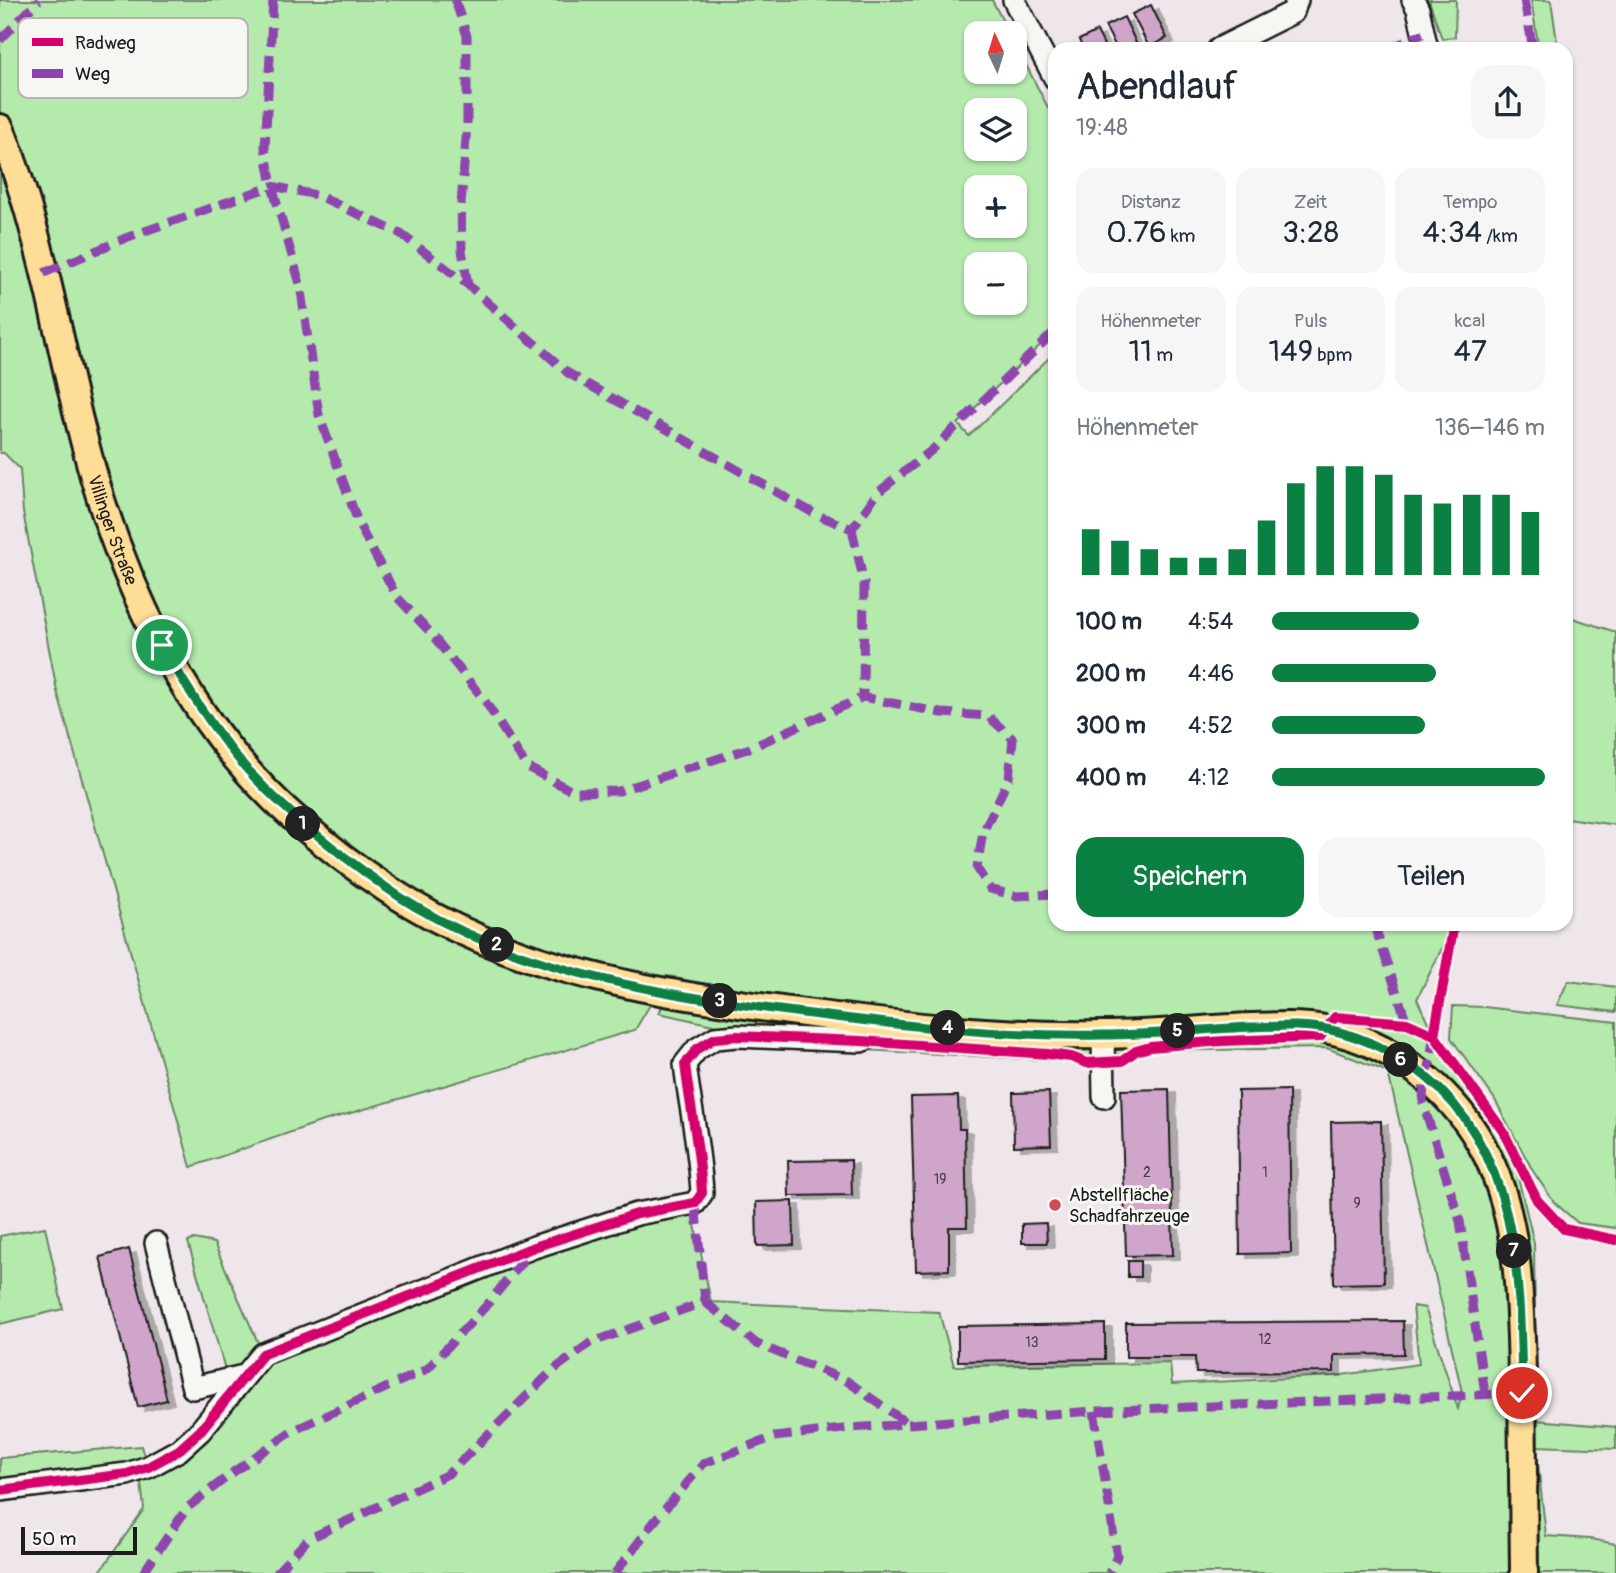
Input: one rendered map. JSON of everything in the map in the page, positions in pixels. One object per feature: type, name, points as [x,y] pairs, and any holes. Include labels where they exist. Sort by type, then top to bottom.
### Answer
[{"type":"main road","name":"Villinger Straße","points":[[0,128],[28,206],[103,508],[129,579],[162,645],[203,714],[246,769],[291,814],[361,869],[416,907],[475,937],[533,959],[607,980],[757,1007],[891,1024],[1031,1034],[1102,1035],[1294,1025],[1346,1034],[1395,1056],[1424,1076],[1460,1112],[1475,1134],[1495,1175],[1507,1212],[1514,1245],[1521,1339],[1524,1573]]},
{"type":"lane","points":[[1233,42],[1293,12],[1297,0]]},
{"type":"lane","points":[[1413,0],[1418,9],[1425,42]]},
{"type":"lane","points":[[1022,3],[1048,62]]},
{"type":"lane","points":[[0,1490],[127,1474],[148,1467],[179,1450],[200,1431],[263,1354],[534,1247],[637,1214],[695,1203],[702,1193],[702,1178],[685,1064],[697,1049],[716,1038],[737,1036],[861,1041],[879,1034],[891,1024]]},
{"type":"lane","points":[[1102,1035],[1104,1097]]},
{"type":"lane","points":[[156,1243],[193,1388],[244,1376]]},
{"type":"green space","points":[[0,0],[992,0],[1003,21],[964,21],[964,84],[1027,84],[1027,67],[1048,108],[1048,338],[958,424],[969,436],[1048,359],[1048,931],[1451,931],[1417,999],[1434,1035],[1503,1131],[1517,1173],[1534,1243],[1536,1420],[1616,1427],[1616,1449],[1536,1446],[1546,1536],[1616,1544],[1616,1573],[99,1573],[144,1509],[141,1482],[134,1467],[0,1485],[0,1458],[141,1446],[146,1463],[221,1419],[231,1390],[188,1242],[194,1239],[214,1243],[263,1354],[637,1214],[693,1215],[711,1302],[939,1312],[954,1366],[1170,1363],[1172,1384],[1335,1376],[1419,1364],[1413,1306],[1425,1308],[1458,1409],[1462,1392],[1388,1072],[1327,1048],[1151,1051],[1059,1061],[848,1049],[659,1013],[675,977],[667,976],[635,1030],[320,1122],[191,1167],[57,691],[23,512],[20,469],[4,453],[0,453]]},
{"type":"green space","points":[[1429,0],[1456,0],[1455,37],[1442,39]]},
{"type":"green space","points":[[1531,0],[1551,0],[1557,42],[1538,42]]},
{"type":"green space","points":[[1573,618],[1616,632],[1616,825],[1573,819]]},
{"type":"green space","points":[[1568,981],[1616,987],[1616,1012],[1557,1005]]},
{"type":"green space","points":[[1453,1006],[1616,1022],[1616,1228],[1578,1223],[1554,1202],[1533,1171],[1494,1098],[1451,1038]]},
{"type":"green space","points":[[45,1227],[63,1309],[0,1324],[0,1236]]},
{"type":"building","points":[[1151,5],[1167,38],[1159,42],[1146,42],[1132,14]]},
{"type":"building","points":[[1124,17],[1136,42],[1113,42],[1105,26]]},
{"type":"building","points":[[1097,31],[1102,42],[1080,42],[1079,40]]},
{"type":"building","points":[[1169,1089],[1173,1255],[1126,1256],[1121,1090]]},
{"type":"building","points":[[1289,1090],[1291,1253],[1240,1254],[1238,1091]]},
{"type":"building","points":[[1049,1092],[1051,1145],[1014,1146],[1013,1093]]},
{"type":"building","points":[[958,1096],[959,1129],[965,1129],[967,1227],[949,1227],[949,1270],[916,1271],[911,1097]]},
{"type":"building","points":[[1381,1121],[1384,1283],[1334,1284],[1331,1122]]},
{"type":"building","points":[[851,1160],[852,1195],[789,1196],[788,1161]]},
{"type":"building","points":[[793,1201],[794,1245],[757,1246],[756,1202]]},
{"type":"building","points":[[1046,1223],[1047,1243],[1022,1243],[1022,1224]]},
{"type":"building","points":[[129,1249],[167,1400],[138,1407],[100,1257]]},
{"type":"building","points":[[1128,1261],[1140,1261],[1140,1277],[1128,1277]]},
{"type":"building","points":[[1403,1321],[1404,1354],[1334,1355],[1334,1372],[1196,1373],[1195,1357],[1126,1357],[1126,1323]]},
{"type":"building","points":[[1105,1324],[1105,1359],[958,1361],[958,1326]]},
{"type":"marked path","points":[[21,18],[39,0]]},
{"type":"marked path","points":[[273,0],[265,148],[272,186],[300,284],[319,415],[359,525],[397,597],[429,631],[485,701],[527,767],[574,792],[619,791],[750,748],[863,697],[942,713],[988,716],[1013,739],[1009,778],[983,832],[977,868],[990,889],[1016,896],[1048,894]]},
{"type":"marked path","points":[[455,0],[467,36],[467,125],[461,205],[462,250],[468,285]]},
{"type":"marked path","points":[[1524,0],[1532,42]]},
{"type":"marked path","points":[[0,40],[18,22]]},
{"type":"marked path","points":[[1404,42],[1423,34]]},
{"type":"marked path","points":[[44,273],[128,237],[272,186],[317,195],[401,234],[468,285],[568,373],[815,514],[852,529],[877,493],[932,450],[1048,338]]},
{"type":"marked path","points":[[852,529],[864,583],[863,697]]},
{"type":"marked path","points":[[1376,931],[1407,1023]]},
{"type":"marked path","points":[[1434,1034],[1429,1067],[1424,1076],[1423,1103],[1460,1221],[1485,1394]]},
{"type":"marked path","points":[[276,1573],[308,1539],[448,1474],[552,1371],[590,1343],[705,1302],[695,1203]]},
{"type":"marked path","points":[[143,1573],[187,1508],[232,1473],[290,1432],[427,1369],[486,1306],[531,1251]]},
{"type":"marked path","points":[[705,1302],[757,1344],[847,1381],[908,1424]]},
{"type":"marked path","points":[[615,1573],[704,1463],[774,1437],[851,1428],[1094,1411],[1522,1393]]},
{"type":"marked path","points":[[1094,1411],[1117,1556],[1109,1573]]},
{"type":"cycle path","points":[[1434,1035],[1453,931]]},
{"type":"cycle path","points":[[0,1490],[127,1474],[148,1467],[179,1450],[200,1431],[263,1354],[534,1247],[637,1214],[695,1203],[702,1193],[701,1177],[685,1064],[697,1049],[715,1038],[737,1036],[861,1041],[1048,1054],[1071,1057],[1087,1063],[1122,1061],[1136,1051],[1150,1047],[1320,1037],[1335,1017],[1407,1023],[1434,1035],[1503,1131],[1537,1200],[1564,1229],[1616,1240]]},
{"type":"place","name":"Abstellfläche Schadfahrzeuge","points":[[1055,1205]]},
{"type":"route","points":[[162,645],[203,714],[246,769],[291,814],[361,869],[416,907],[475,937],[533,959],[607,980],[676,993],[757,1007],[891,1024],[1031,1034],[1102,1035],[1294,1025],[1346,1034],[1395,1056],[1424,1076],[1460,1112],[1488,1157],[1499,1184],[1514,1245],[1522,1393]]}]
